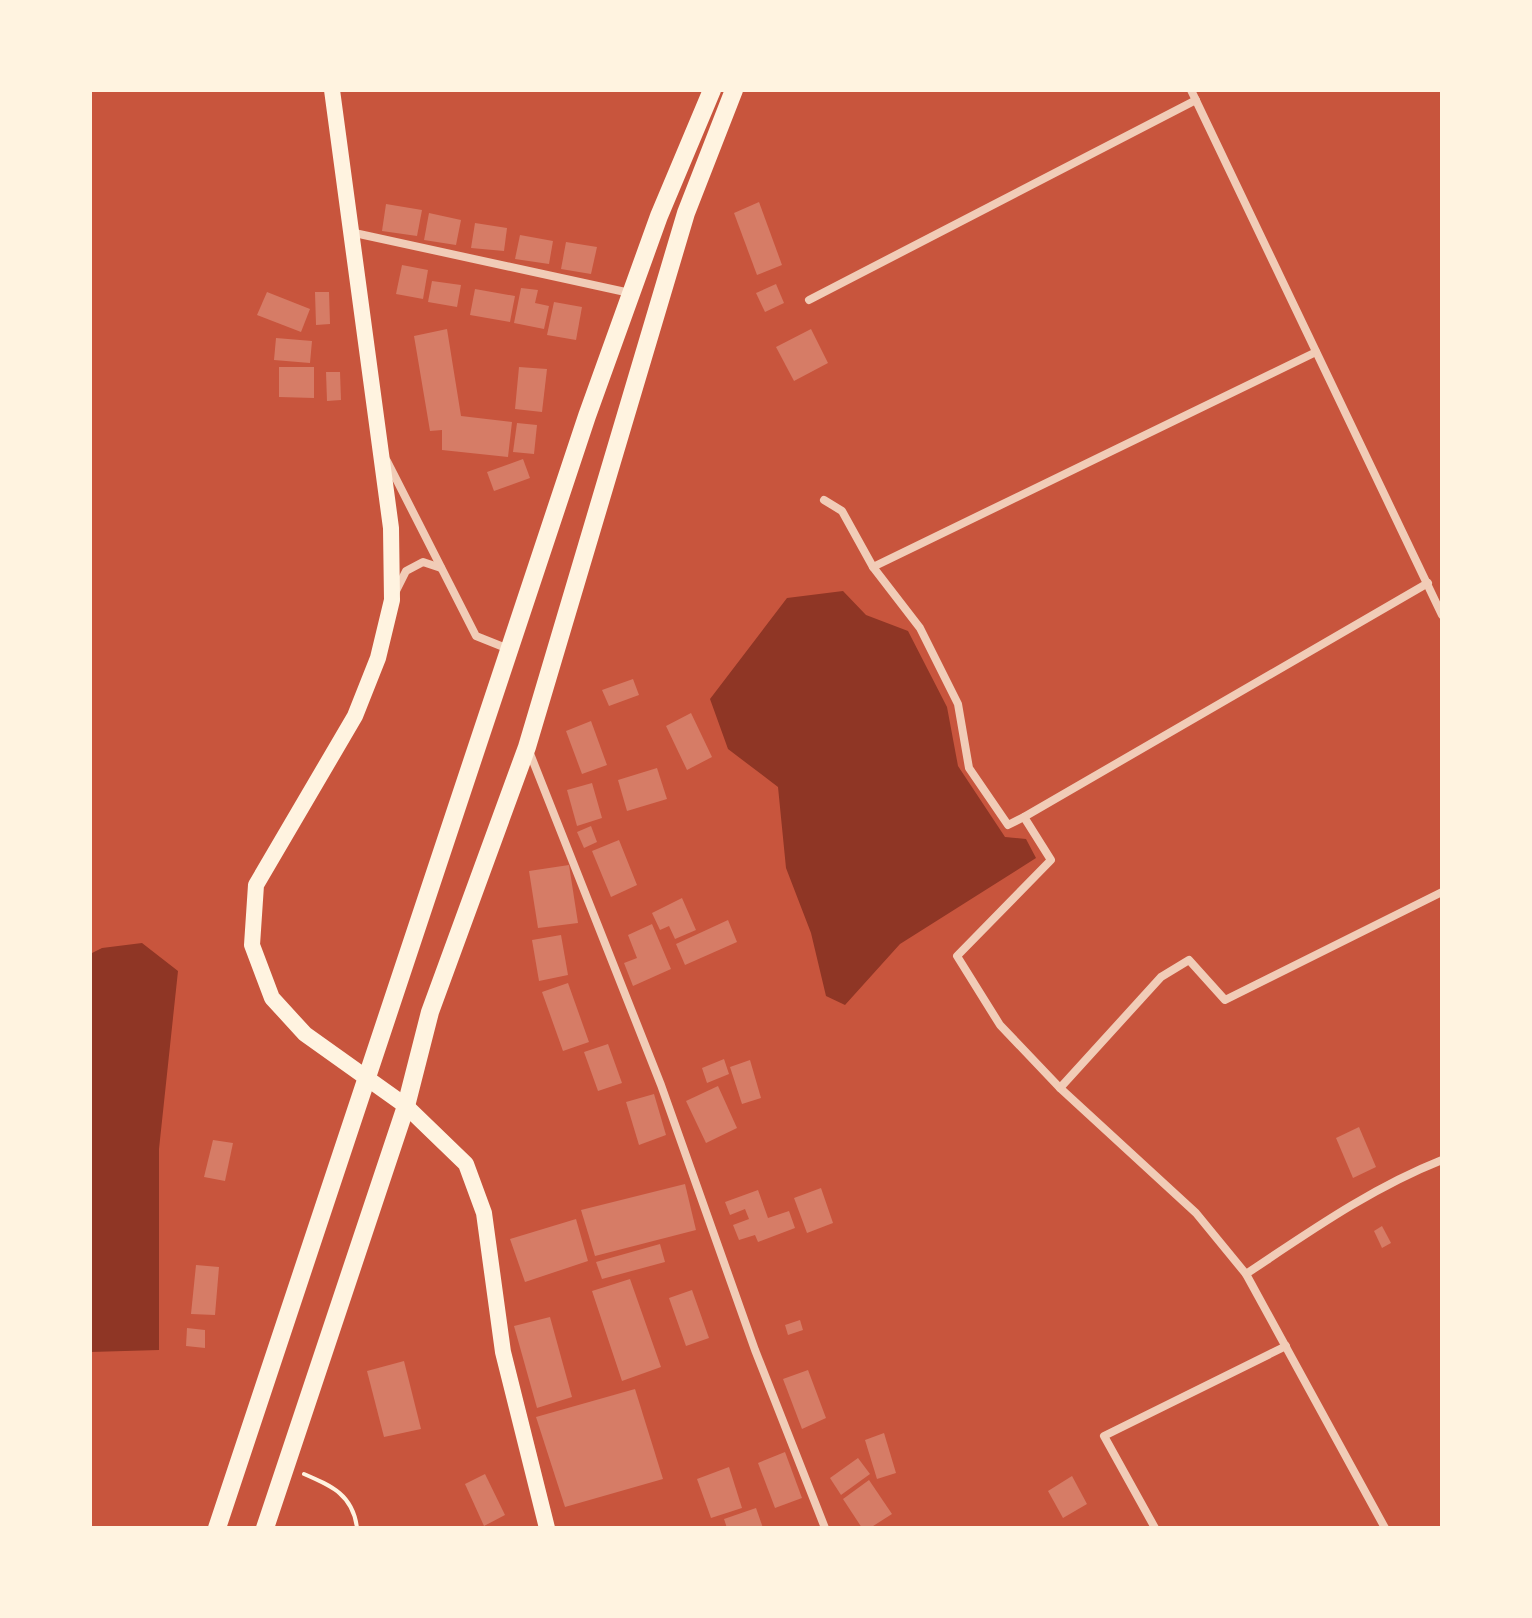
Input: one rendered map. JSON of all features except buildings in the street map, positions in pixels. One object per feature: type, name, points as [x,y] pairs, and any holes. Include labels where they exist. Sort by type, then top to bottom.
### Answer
[{"type":"main road","points":[[332,90],[349,232],[382,450],[391,528],[392,600],[378,658],[355,716],[256,885],[252,945],[272,998],[305,1034],[406,1106],[466,1164],[484,1213],[503,1352],[547,1528]]},
{"type":"main road","points":[[217,1528],[368,1080],[392,997],[512,650],[587,416],[631,293],[712,90]]},
{"type":"main road","points":[[265,1528],[406,1106],[430,1012],[527,747],[686,213],[734,90]]},
{"type":"street","points":[[1191,90],[1442,615]]},
{"type":"street","points":[[809,300],[1196,100]]},
{"type":"street","points":[[349,232],[631,293]]},
{"type":"street","points":[[873,567],[1316,352]]},
{"type":"street","points":[[382,450],[476,636],[512,650]]},
{"type":"street","points":[[824,500],[842,511],[873,567],[920,628],[958,704],[969,768],[1008,825],[1428,583]]},
{"type":"street","points":[[392,600],[406,571],[423,562],[441,568]]},
{"type":"street","points":[[527,747],[548,792],[661,1085],[755,1350],[825,1528]]},
{"type":"street","points":[[1024,817],[1051,860],[957,956],[1000,1025],[1060,1088],[1196,1213],[1246,1274],[1385,1528]]},
{"type":"street","points":[[1060,1088],[1161,977],[1189,960],[1225,1000],[1442,892]]},
{"type":"street","points":[[1246,1274],[1352,1204],[1406,1174],[1442,1160]]},
{"type":"street","points":[[1155,1528],[1104,1436],[1286,1346]]},
{"type":"path","points":[[285,1468],[338,1490],[349,1500],[357,1528]]},
{"type":"shaded area","points":[[843,591],[866,615],[908,631],[947,707],[958,766],[1005,837],[1026,839],[1036,858],[900,944],[845,1005],[826,996],[811,933],[786,868],[778,787],[728,749],[710,699],[787,598]]},
{"type":"shaded area","points":[[142,943],[178,971],[159,1149],[159,1350],[90,1352],[90,954],[102,948]]}]
